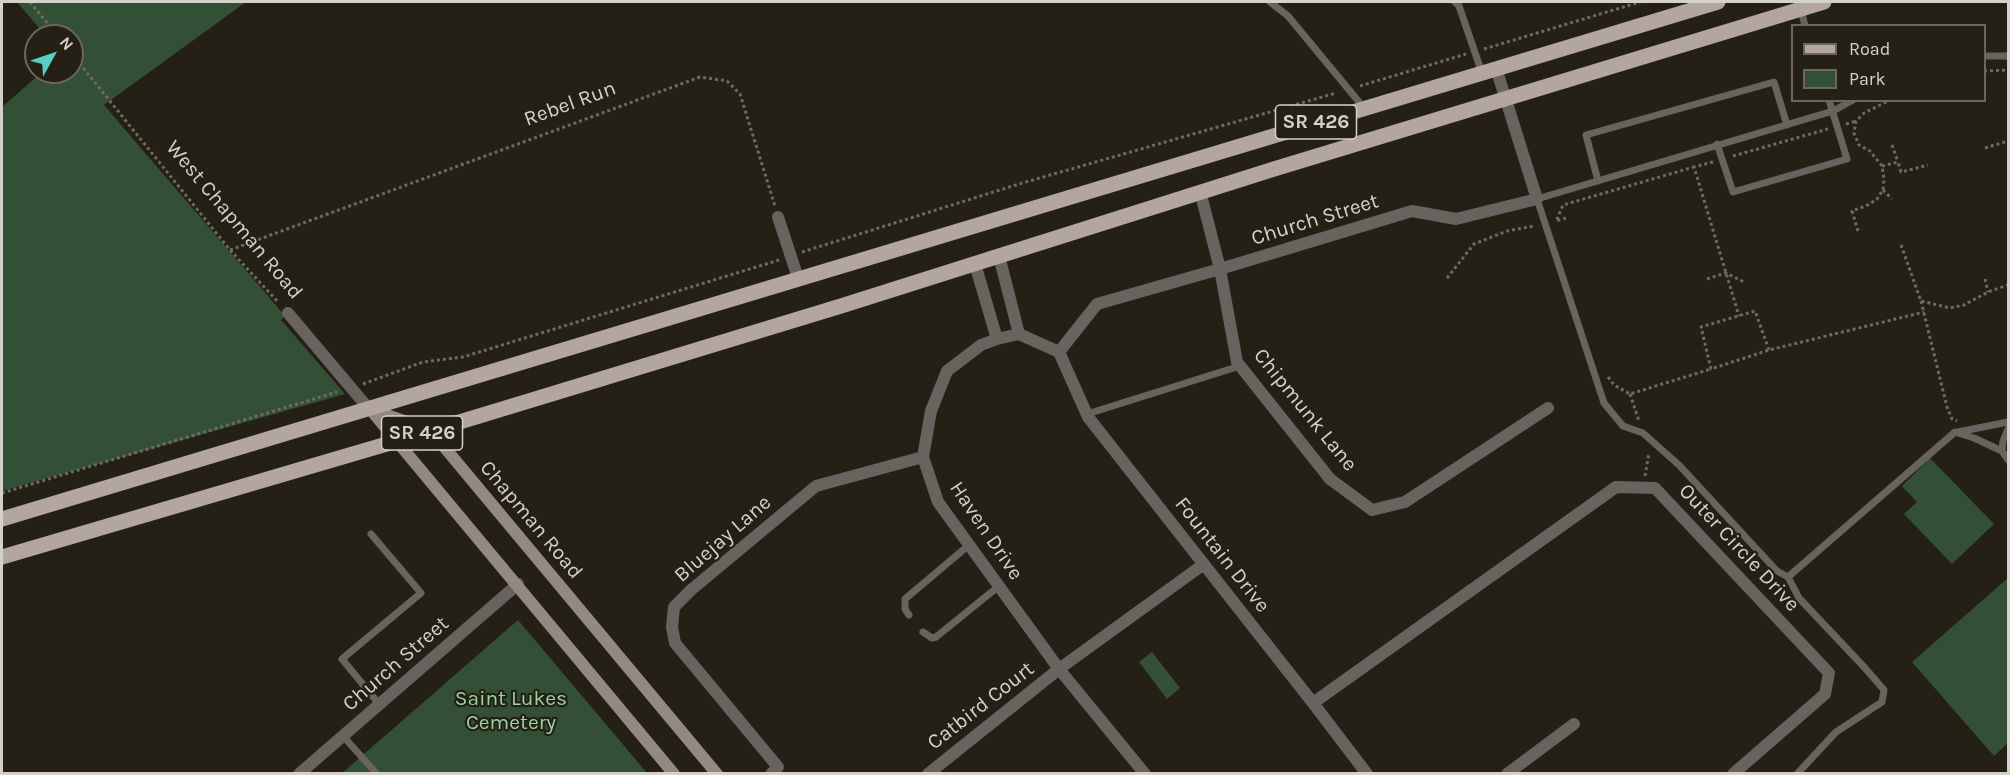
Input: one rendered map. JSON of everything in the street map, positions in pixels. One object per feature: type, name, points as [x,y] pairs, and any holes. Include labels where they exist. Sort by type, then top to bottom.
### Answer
[{"type":"main road","name":"SR 426","points":[[2,519],[1489,70],[1691,5],[1718,2]]},
{"type":"main road","name":"SR 426","points":[[2,557],[397,441],[975,264],[1200,191],[1824,2]]},
{"type":"street","points":[[1489,70],[1505,98],[1537,199]]},
{"type":"street","name":"Chipmunk Lane","points":[[1200,191],[1221,269],[1237,362],[1329,479],[1372,510],[1405,502],[1548,408]]},
{"type":"street","name":"Church Street","points":[[1059,352],[1097,304],[1412,212],[1456,219],[1537,199]]},
{"type":"street","points":[[778,217],[798,278]]},
{"type":"street","points":[[999,256],[1019,334]]},
{"type":"street","points":[[975,264],[997,339],[1019,334],[1059,352]]},
{"type":"street","name":"West Chapman Road","points":[[288,313],[369,409]]},
{"type":"street","name":"Haven Drive","points":[[997,339],[981,345],[947,371],[931,411],[923,457],[938,502],[1059,669],[1145,774]]},
{"type":"street","name":"Fountain Drive","points":[[1059,352],[1087,414],[1367,774]]},
{"type":"street","points":[[369,409],[430,430]]},
{"type":"street","points":[[369,409],[518,584],[674,774]]},
{"type":"street","name":"Chapman Road","points":[[430,430],[717,774]]},
{"type":"street","name":"Bluejay Lane","points":[[778,772],[675,643],[672,627],[674,607],[691,590],[816,486],[923,457]]},
{"type":"street","name":"Outer Circle Drive","points":[[1314,703],[1616,487],[1655,488],[1829,673],[1825,694],[1732,774]]},
{"type":"street","name":"Catbird Court","points":[[928,774],[1059,669],[1204,564]]},
{"type":"street","name":"Church Street","points":[[299,774],[518,584]]},
{"type":"street","points":[[1507,774],[1574,724]]},
{"type":"lane","points":[[1270,2],[1288,16],[1364,108]]},
{"type":"lane","points":[[1455,2],[1459,6],[1476,51],[1489,70]]},
{"type":"lane","points":[[1801,9],[1805,24]]},
{"type":"lane","points":[[1986,56],[2008,56]]},
{"type":"lane","points":[[1598,181],[1586,135],[1774,81],[1787,124]]},
{"type":"lane","points":[[1717,144],[1733,192],[1847,159],[1831,102]]},
{"type":"lane","points":[[1797,774],[1836,732],[1882,702],[1884,690],[1799,598],[1788,577],[1777,571],[1680,466],[1643,433],[1623,426],[1604,403],[1537,199],[1833,111],[1850,102]]},
{"type":"lane","points":[[1087,414],[1240,366]]},
{"type":"lane","points":[[1788,577],[1954,432],[2008,422]]},
{"type":"lane","points":[[2002,451],[2002,441],[2008,429]]},
{"type":"lane","points":[[1954,432],[2002,451],[2008,460]]},
{"type":"lane","points":[[371,534],[421,593],[342,659],[379,704]]},
{"type":"lane","points":[[909,615],[905,609],[905,599],[969,544]]},
{"type":"lane","points":[[923,632],[932,638],[936,637],[999,586]]},
{"type":"lane","points":[[343,736],[377,774]]},
{"type":"path","points":[[30,2],[34,3],[49,24]]},
{"type":"path","points":[[365,383],[423,362],[463,357],[1019,184],[1640,2]]},
{"type":"path","name":"West Chapman Road","points":[[84,69],[230,250],[288,313]]},
{"type":"path","points":[[1986,71],[2008,70]]},
{"type":"path","name":"Rebel Run","points":[[230,250],[700,77],[728,81],[740,94],[778,217]]},
{"type":"path","points":[[1858,231],[1852,211],[1876,199],[1883,190],[1884,179],[1882,166],[1870,151],[1859,145],[1854,133],[1856,121],[1864,113],[1886,102]]},
{"type":"path","points":[[1985,148],[2008,141]]},
{"type":"path","points":[[1892,145],[1901,172],[1928,165]]},
{"type":"path","points":[[1882,166],[1898,162]]},
{"type":"path","points":[[1556,221],[1563,205],[1694,167]]},
{"type":"path","points":[[1883,190],[1892,199]]},
{"type":"path","points":[[1447,278],[1474,244],[1507,231],[1566,218]]},
{"type":"path","points":[[1901,245],[1921,301],[1949,413],[1952,419],[1959,421]]},
{"type":"path","points":[[1707,279],[1726,273],[1744,282]]},
{"type":"path","points":[[1985,279],[1988,292]]},
{"type":"path","points":[[1921,301],[1950,308],[1964,305],[1988,292],[2008,285]]},
{"type":"path","points":[[1710,369],[1701,327],[1755,311],[1768,350]]},
{"type":"path","points":[[1602,369],[1614,385],[1630,394],[1768,350],[1924,312]]},
{"type":"path","points":[[2,493],[324,396]]},
{"type":"green space","points":[[17,2],[246,2],[104,105],[285,316],[281,320],[345,394],[2,491],[2,107],[28,84],[84,84],[84,24],[36,24]]},
{"type":"green space","points":[[1930,458],[1994,524],[1952,564],[1904,514],[1917,502],[1902,486]]},
{"type":"green space","points":[[2008,578],[2008,743],[1994,756],[1912,662]]},
{"type":"green space","name":"Saint Lukes Cemetery","points":[[518,620],[647,773],[341,774]]},
{"type":"green space","points":[[1152,652],[1180,688],[1167,699],[1139,662]]}]
